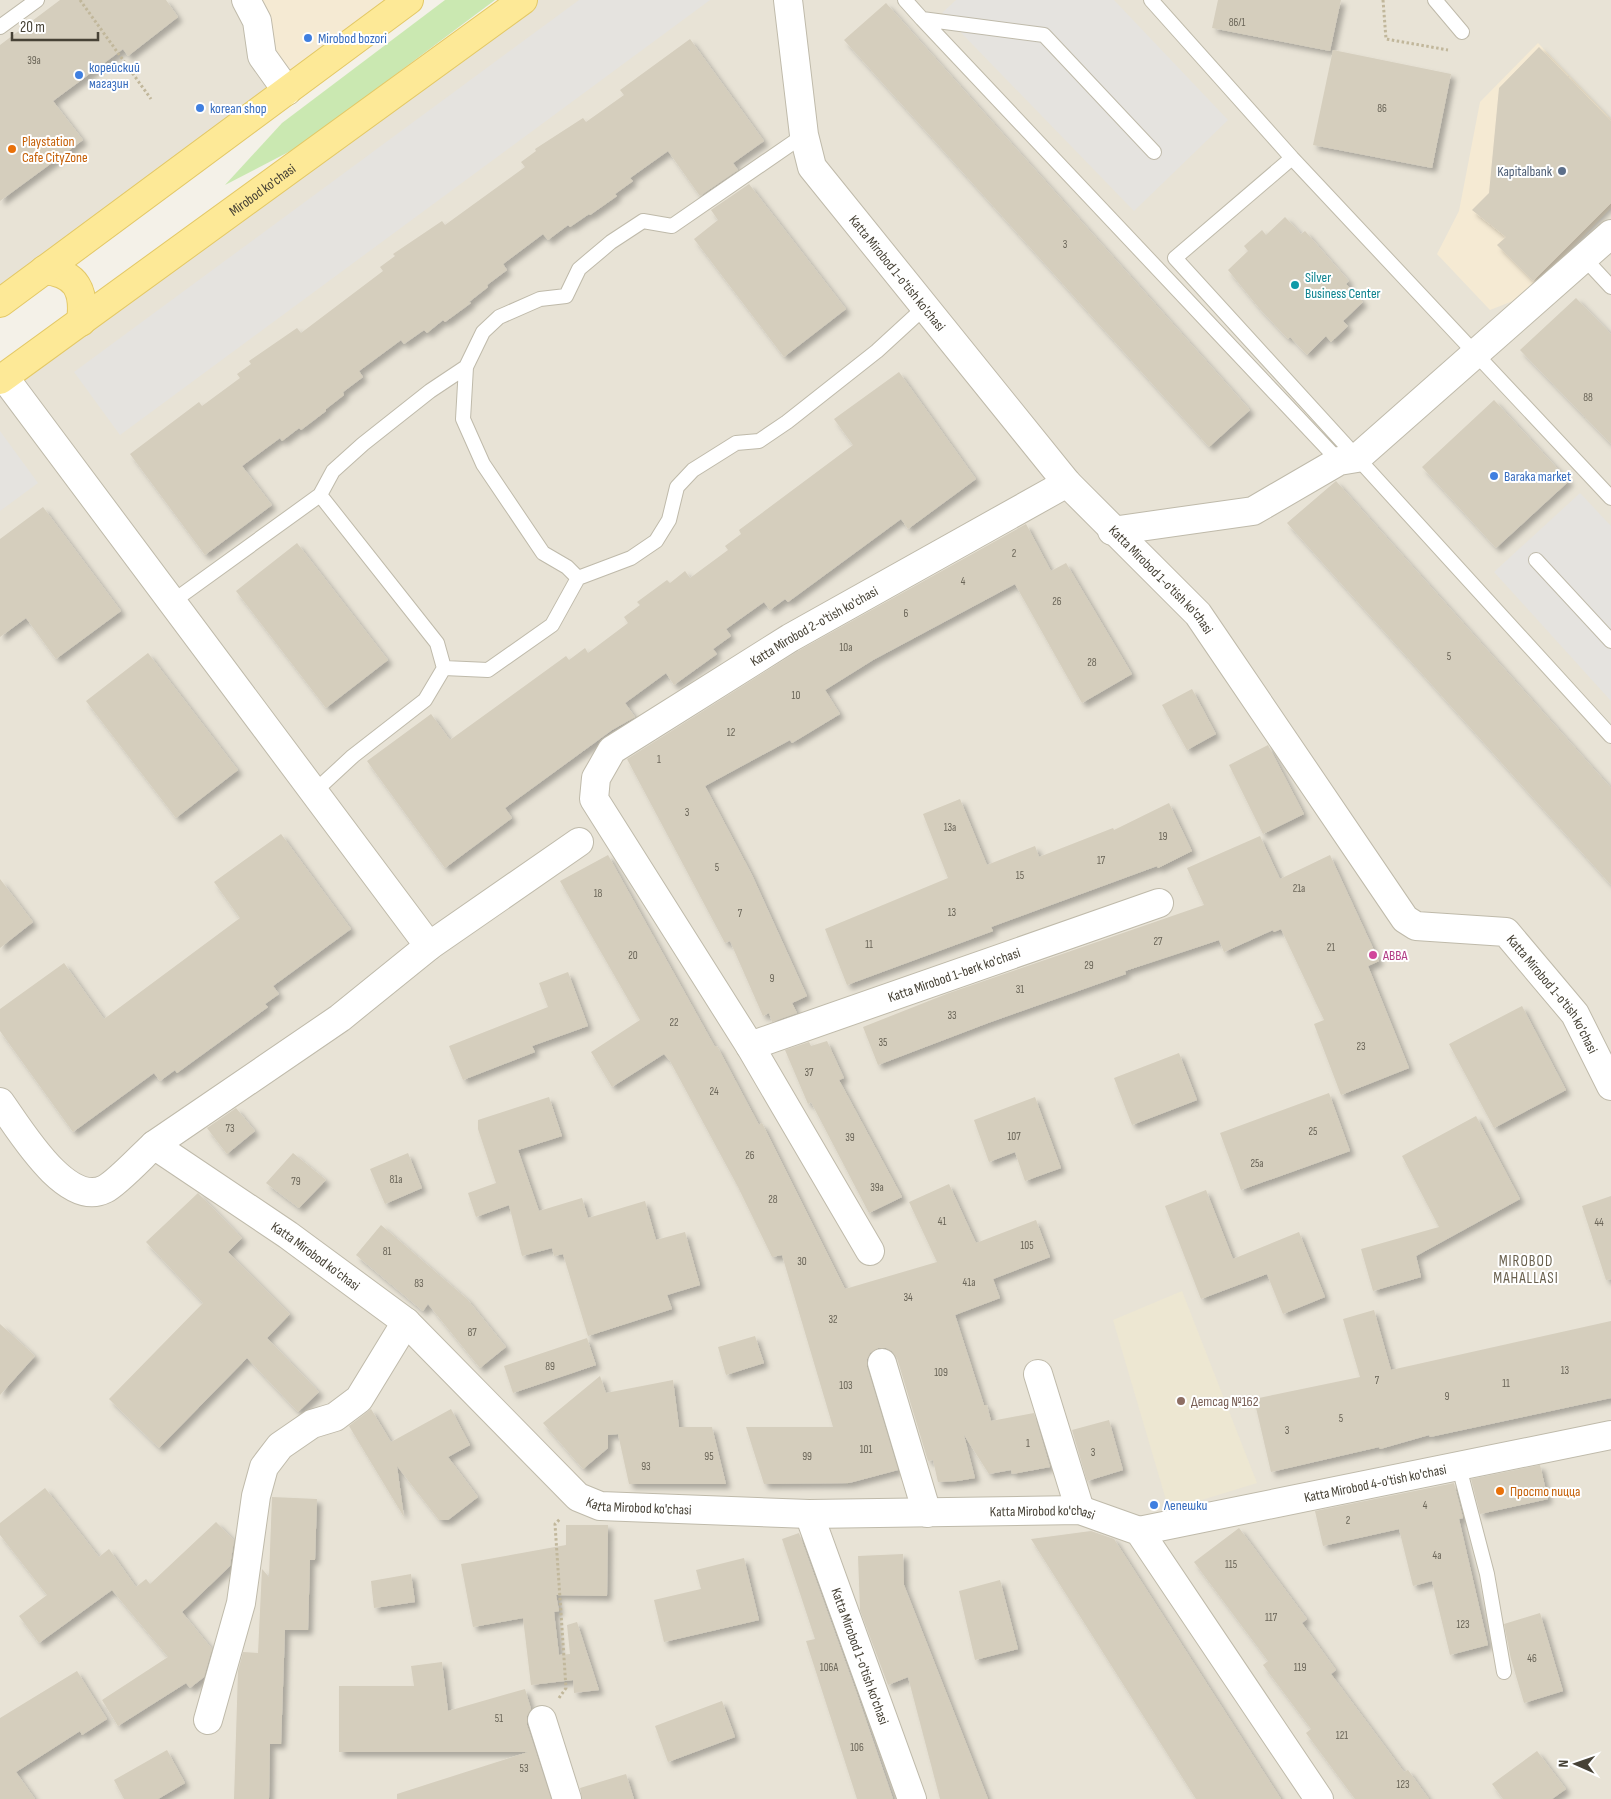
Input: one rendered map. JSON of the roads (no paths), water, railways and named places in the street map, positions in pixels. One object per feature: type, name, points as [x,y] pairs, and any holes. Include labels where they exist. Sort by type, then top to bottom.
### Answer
[{"type":"main road","points":[[0,303],[409,0]]},
{"type":"main road","name":"Mirobod ko'chasi","points":[[2,379],[523,0]]},
{"type":"main road","points":[[44,270],[63,274],[77,286],[83,303],[81,322]]},
{"type":"street","points":[[246,0],[257,21],[262,56],[286,90]]},
{"type":"street","name":"Katta Mirobod 1-o'tish ko'chasi","points":[[788,0],[804,135],[812,168],[1067,483],[1112,531],[1198,614],[1405,919],[1416,926],[1506,932],[1575,1014],[1611,1086]]},
{"type":"street","points":[[1112,531],[1253,511],[1348,459],[1476,352],[1611,234]]},
{"type":"street","points":[[2,379],[172,602],[429,946]]},
{"type":"street","name":"Katta Mirobod 2-o'tish ko'chasi","points":[[750,1046],[594,799],[596,778],[612,750],[790,638],[1067,483]]},
{"type":"street","points":[[0,1102],[53,1173],[64,1183],[76,1189],[91,1191],[105,1189],[154,1145],[340,1018],[429,946],[579,842]]},
{"type":"street","name":"Katta Mirobod 1-berk ko'chasi","points":[[750,1046],[1159,903]]},
{"type":"street","points":[[750,1046],[870,1251]]},
{"type":"street","name":"Katta Mirobod ko'chasi","points":[[154,1145],[288,1235],[406,1322],[578,1497],[600,1506],[809,1514],[1080,1510],[1139,1531]]},
{"type":"street","points":[[208,1720],[241,1603],[256,1496],[264,1467],[280,1446],[312,1424],[335,1417],[359,1399],[406,1322]]},
{"type":"street","points":[[882,1363],[928,1513]]},
{"type":"street","points":[[1038,1374],[1080,1510]]},
{"type":"street","name":"Katta Mirobod 4-o'tish ko'chasi","points":[[1139,1531],[1459,1467],[1611,1434]]},
{"type":"street","name":"Katta Mirobod 1-o'tish ko'chasi","points":[[809,1514],[912,1799]]},
{"type":"street","points":[[1139,1531],[1319,1799]]},
{"type":"street","points":[[542,1720],[567,1799]]},
{"type":"lane","points":[[0,27],[37,0]]},
{"type":"lane","points":[[905,0],[1348,459],[1611,736]]},
{"type":"lane","points":[[1152,0],[1292,158],[1611,498]]},
{"type":"lane","points":[[1435,0],[1462,32]]},
{"type":"lane","points":[[922,19],[1044,36],[1154,152]]},
{"type":"lane","points":[[578,578],[567,567],[543,554],[483,464],[463,419],[466,368],[483,332],[500,317],[540,299],[566,296],[579,269],[611,242],[643,221],[672,226],[804,135]]},
{"type":"lane","points":[[1292,158],[1175,258],[1348,459]]},
{"type":"lane","points":[[1584,258],[1611,287]]},
{"type":"lane","points":[[444,668],[488,670],[552,625],[578,578],[631,558],[656,541],[669,520],[677,487],[693,470],[736,443],[760,441],[787,422],[877,350],[925,308]]},
{"type":"lane","points":[[172,602],[320,495],[333,471],[363,444],[430,391],[466,368]]},
{"type":"lane","points":[[314,792],[354,756],[425,700],[444,668],[437,643],[320,495]]},
{"type":"lane","points":[[1536,560],[1611,641]]},
{"type":"lane","points":[[1459,1467],[1487,1574],[1504,1672]]},
{"type":"place","name":"Mirobod bozori","points":[[308,38]]},
{"type":"place","name":"корейский магазин","points":[[79,75]]},
{"type":"place","name":"korean shop","points":[[200,108]]},
{"type":"place","name":"Playstation Cafe CityZone","points":[[12,149]]},
{"type":"place","name":"Kapitalbank","points":[[1562,171]]},
{"type":"place","name":"Silver Business Center","points":[[1295,285]]},
{"type":"place","name":"Baraka market","points":[[1494,476]]},
{"type":"place","name":"ABBA","points":[[1373,955]]},
{"type":"place","name":"Детсад №162","points":[[1181,1401]]},
{"type":"place","name":"Просто пицца","points":[[1500,1491]]},
{"type":"place","name":"Лепешки","points":[[1154,1505]]},
{"type":"district","name":"MIROBOD MAHALLASI","points":[[1526,1270]]}]
